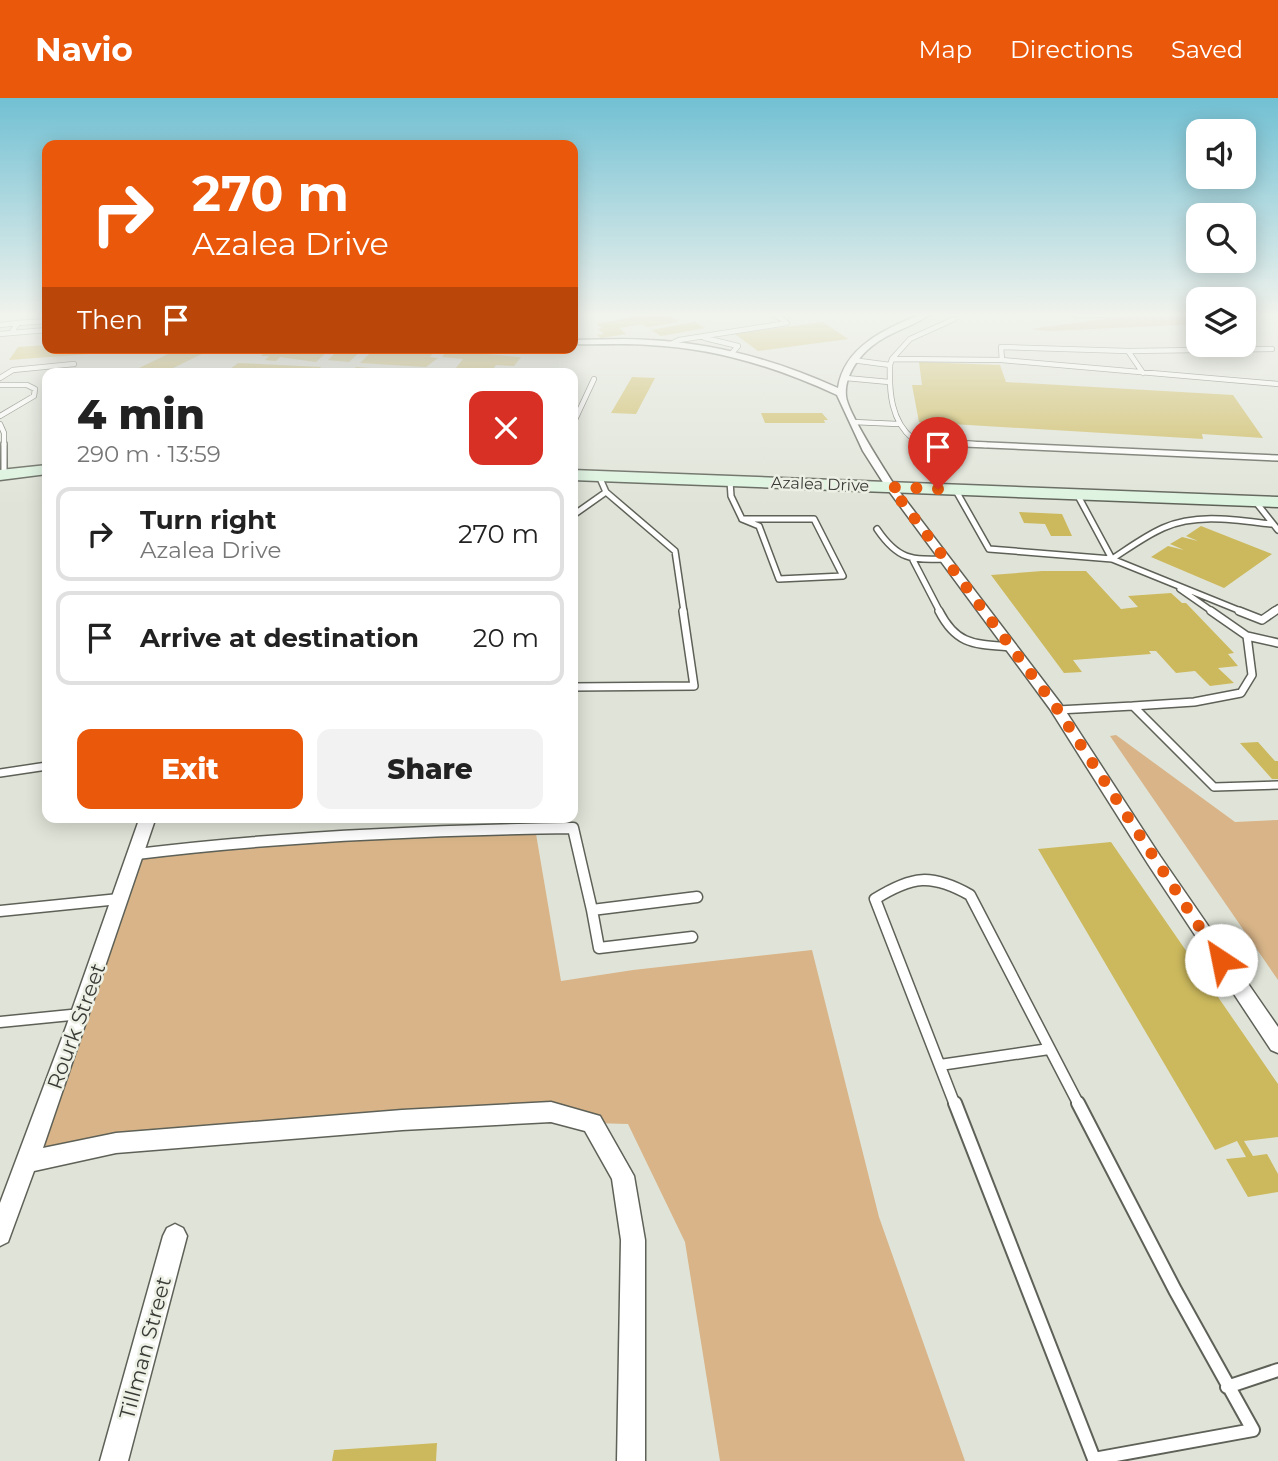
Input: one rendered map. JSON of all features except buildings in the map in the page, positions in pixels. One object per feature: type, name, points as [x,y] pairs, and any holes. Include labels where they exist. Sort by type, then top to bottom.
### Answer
[{"type":"street","points":[[811,379],[841,393]]},
{"type":"street","points":[[846,379],[841,393],[853,422],[891,487],[1058,710],[1154,860],[1278,1044]]},
{"type":"street","points":[[2,475],[42,471]]},
{"type":"street","name":"Azalea Drive","points":[[578,475],[1278,502]]},
{"type":"street","name":"Rourk Street","points":[[0,1234],[146,823]]},
{"type":"street","points":[[27,1162],[116,1143],[402,1120],[551,1112],[592,1123],[623,1176],[633,1240],[631,1461]]},
{"type":"street","name":"Tillman Street","points":[[114,1461],[176,1236]]},
{"type":"lane","points":[[578,413],[594,379]]},
{"type":"lane","points":[[853,379],[889,382]]},
{"type":"lane","points":[[889,379],[898,424],[907,435],[923,441],[1278,458]]},
{"type":"lane","points":[[1212,379],[1278,384]]},
{"type":"lane","points":[[0,385],[35,389],[34,396],[0,416]]},
{"type":"lane","points":[[853,422],[898,424]]},
{"type":"lane","points":[[0,424],[4,433],[2,475]]},
{"type":"lane","points":[[578,687],[694,686],[675,551],[606,492],[599,476]]},
{"type":"lane","points":[[730,481],[731,496],[742,519],[759,526],[779,579],[843,576],[814,519],[742,519]]},
{"type":"lane","points":[[956,489],[989,549],[1112,559],[1262,620],[1278,608]]},
{"type":"lane","points":[[578,512],[606,492]]},
{"type":"lane","points":[[1076,494],[1112,559]]},
{"type":"lane","points":[[1255,501],[1270,524],[1278,530]]},
{"type":"lane","points":[[1112,559],[1162,528],[1176,523],[1220,520],[1270,524]]},
{"type":"lane","points":[[877,529],[890,550],[913,560],[946,559]]},
{"type":"lane","points":[[913,560],[949,630],[971,644],[1012,647]]},
{"type":"lane","points":[[1166,579],[1247,636],[1278,643]]},
{"type":"lane","points":[[1058,710],[1194,702],[1241,693],[1252,675],[1247,636]]},
{"type":"lane","points":[[1133,706],[1214,787],[1278,785]]},
{"type":"lane","points":[[0,773],[42,767]]},
{"type":"lane","points":[[137,854],[216,843],[465,828],[573,828],[600,948],[692,937]]},
{"type":"lane","points":[[931,879],[954,886],[970,895],[1049,1049],[1227,1387],[1253,1430],[1094,1459],[875,899],[899,884],[931,879]]},
{"type":"lane","points":[[592,910],[697,897]]},
{"type":"lane","points":[[0,911],[121,898]]},
{"type":"lane","points":[[0,1022],[80,1014]]},
{"type":"lane","points":[[940,1065],[1049,1049]]},
{"type":"lane","points":[[1227,1387],[1278,1370]]},
{"type":"shaded area","points":[[1116,735],[1235,822],[1278,820],[1278,980],[1110,736]]},
{"type":"shaded area","points":[[535,828],[561,981],[812,950],[879,1217],[965,1461],[720,1461],[685,1242],[628,1124],[592,1123],[551,1112],[402,1120],[27,1162],[137,854],[216,843]]},
{"type":"route","points":[[938,489],[891,487],[1056,707],[1221,960]]}]
